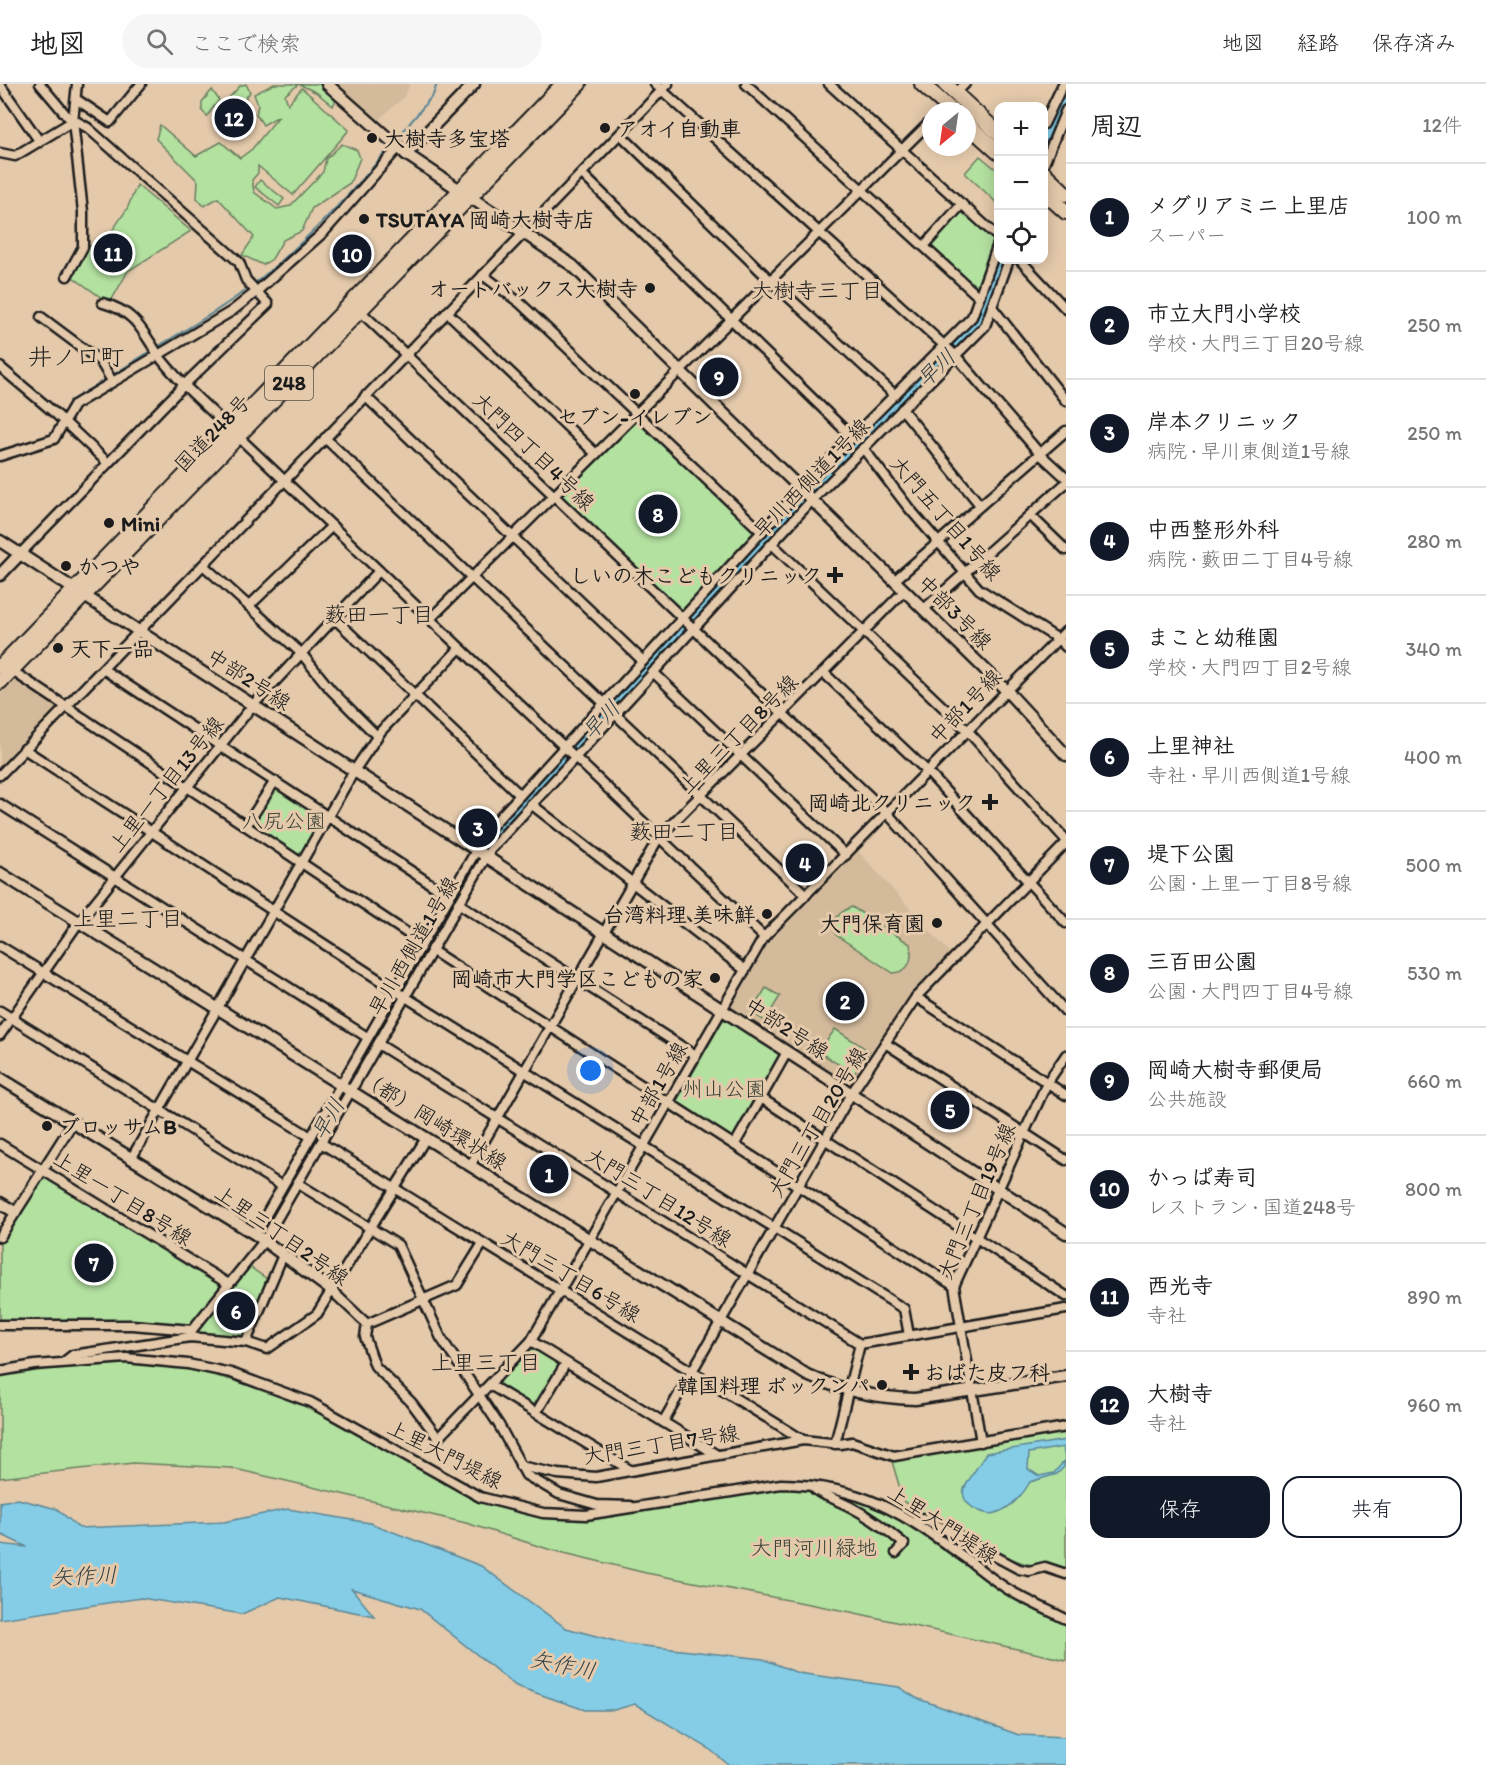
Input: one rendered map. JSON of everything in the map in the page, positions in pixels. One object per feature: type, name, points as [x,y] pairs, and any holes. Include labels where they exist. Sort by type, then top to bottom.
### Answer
[{"type":"main road","name":"国道248号","points":[[233,433],[360,311],[563,84]]},
{"type":"main road","name":"国道248号","points":[[0,682],[3,666],[80,592],[465,193],[579,84]]},
{"type":"main road","points":[[922,84],[939,102]]},
{"type":"main road","points":[[955,87],[994,128]]},
{"type":"main road","points":[[976,132],[994,148]]},
{"type":"main road","points":[[1048,177],[1066,194]]},
{"type":"main road","points":[[1048,196],[1066,212]]},
{"type":"street","points":[[0,575],[184,385],[268,304],[246,280],[239,262],[233,256],[81,122],[74,121],[40,84]]},
{"type":"street","points":[[67,276],[82,247],[83,212],[74,121],[76,84]]},
{"type":"street","points":[[76,99],[110,122],[141,84]]},
{"type":"street","name":"中部3号線","points":[[327,84],[402,150],[573,266],[1006,690],[1066,755]]},
{"type":"street","points":[[0,456],[54,440],[66,423],[74,405],[232,311],[324,232],[402,150],[474,84]]},
{"type":"street","points":[[746,84],[980,297]]},
{"type":"street","points":[[830,84],[994,233]]},
{"type":"street","points":[[1048,116],[1063,84]]},
{"type":"street","points":[[0,85],[40,142]]},
{"type":"street","points":[[0,775],[582,174],[662,86],[818,232],[956,356],[1041,455],[1066,478]]},
{"type":"street","points":[[1047,156],[1066,110]]},
{"type":"street","points":[[0,153],[15,156],[74,121]]},
{"type":"street","points":[[429,619],[922,129]]},
{"type":"street","points":[[620,134],[770,280],[895,395]]},
{"type":"street","points":[[582,174],[852,437]]},
{"type":"street","points":[[924,246],[962,204]]},
{"type":"street","points":[[260,1237],[282,1186],[488,830],[801,489],[972,317],[994,258]]},
{"type":"street","name":"早川西側道1号線","points":[[191,1333],[297,1183],[486,856],[531,804],[812,500],[986,326],[1008,264]]},
{"type":"street","points":[[1024,264],[1066,309]]},
{"type":"street","points":[[483,275],[520,303],[762,532]]},
{"type":"street","points":[[103,303],[117,307],[142,327],[159,356],[184,385],[764,937]]},
{"type":"street","points":[[992,307],[1066,401]]},
{"type":"street","name":"大門四丁目4号線","points":[[360,311],[694,629]]},
{"type":"street","points":[[447,312],[596,454]]},
{"type":"street","points":[[41,317],[100,361],[112,381]]},
{"type":"street","points":[[0,367],[66,423],[108,464]]},
{"type":"street","points":[[365,396],[643,661]]},
{"type":"street","points":[[902,409],[980,506]]},
{"type":"street","points":[[895,580],[1066,431]]},
{"type":"street","points":[[325,438],[604,704]]},
{"type":"street","name":"大門五丁目1号線","points":[[863,448],[938,542],[979,589],[1058,639],[1066,648]]},
{"type":"street","points":[[924,609],[1066,483]]},
{"type":"street","points":[[1030,515],[1066,550]]},
{"type":"street","points":[[249,606],[332,526]]},
{"type":"street","name":"中部2号線","points":[[0,541],[1066,1233]]},
{"type":"street","points":[[772,544],[967,730],[1066,841]]},
{"type":"street","points":[[203,565],[301,653],[331,690],[377,736]]},
{"type":"street","name":"上里一丁目13号線","points":[[0,1035],[79,922],[253,705],[379,571]]},
{"type":"street","name":"上里三丁目8号線","points":[[471,1166],[659,837],[905,590]]},
{"type":"street","points":[[334,618],[520,795]]},
{"type":"street","points":[[694,629],[887,813],[1066,1012]]},
{"type":"street","name":"中部1号線","points":[[479,1395],[531,1341],[764,937],[1066,631]]},
{"type":"street","points":[[131,1159],[354,771],[377,736],[460,648]]},
{"type":"street","points":[[3,666],[422,943]]},
{"type":"street","points":[[103,669],[449,896]]},
{"type":"street","points":[[653,672],[846,855]]},
{"type":"street","points":[[824,673],[927,771],[1066,923]]},
{"type":"street","points":[[615,714],[806,895]]},
{"type":"street","points":[[24,749],[404,996],[904,1310],[909,1335]]},
{"type":"street","points":[[246,826],[275,781]]},
{"type":"street","points":[[0,804],[367,1037]]},
{"type":"street","points":[[531,804],[745,970]]},
{"type":"street","name":"大門三丁目20号線","points":[[663,1422],[851,1094],[915,997],[1066,841]]},
{"type":"street","name":"（都）岡崎環状線","points":[[0,873],[807,1375],[848,1391],[890,1399],[915,1399],[972,1392],[1066,1376]]},
{"type":"street","points":[[458,903],[695,1055]]},
{"type":"street","points":[[0,946],[311,1137]]},
{"type":"street","points":[[432,950],[954,1286]]},
{"type":"street","points":[[915,997],[1066,1095]]},
{"type":"street","points":[[0,1011],[282,1186]]},
{"type":"street","points":[[885,1043],[1066,1160]]},
{"type":"street","name":"大門三丁目12号線","points":[[378,1044],[860,1344]]},
{"type":"street","points":[[735,1144],[787,1052]]},
{"type":"street","name":"大門三丁目19号線","points":[[981,1442],[954,1286],[1047,1083],[1066,1054]]},
{"type":"street","name":"上里三丁目2号線","points":[[0,1078],[260,1237],[331,1290],[367,1324]]},
{"type":"street","points":[[761,1098],[1066,1296]]},
{"type":"street","points":[[0,1236],[72,1124]]},
{"type":"street","points":[[0,1325],[132,1325],[246,1342],[263,1349],[318,1314],[426,1138]]},
{"type":"street","name":"大門三丁目6号線","points":[[321,1143],[803,1440]]},
{"type":"street","name":"上里一丁目8号線","points":[[0,1144],[227,1283]]},
{"type":"street","points":[[297,1183],[398,1245],[421,1301],[441,1338],[499,1425],[526,1475],[559,1494],[597,1505],[616,1504],[632,1508]]},
{"type":"street","points":[[0,1203],[15,1212]]},
{"type":"street","points":[[479,1395],[438,1438],[434,1436],[411,1402],[375,1366],[365,1337],[367,1324],[457,1285],[483,1243]]},
{"type":"street","points":[[246,1342],[283,1255]]},
{"type":"street","points":[[835,1444],[860,1344],[1066,1309]]},
{"type":"street","points":[[63,1362],[73,1355],[191,1333]]},
{"type":"street","points":[[531,1341],[717,1455]]},
{"type":"street","name":"上里大門堤線","points":[[0,1371],[98,1359],[146,1359],[231,1373],[310,1402],[480,1497],[509,1506],[569,1515],[632,1508],[781,1484],[812,1485],[872,1499],[914,1521],[1016,1594],[1066,1619]]},
{"type":"street","points":[[536,1413],[566,1363]]},
{"type":"street","points":[[490,1385],[630,1470]]},
{"type":"street","name":"大門三丁目7号線","points":[[520,1466],[558,1474],[596,1477],[803,1440],[835,1444],[852,1442],[867,1445],[894,1456],[1066,1427]]},
{"type":"street","points":[[812,1485],[820,1493],[848,1505],[885,1528],[904,1544],[896,1553]]},
{"type":"street","points":[[914,1521],[922,1518],[927,1520],[1019,1569],[1029,1571],[1045,1568],[1066,1574]]},
{"type":"shaded area","points":[[333,84],[410,84],[404,97],[376,122]]},
{"type":"shaded area","points":[[17,678],[58,705],[59,709],[0,770],[0,694]]},
{"type":"shaded area","points":[[858,851],[950,953],[909,996],[848,1086],[730,1009],[770,941]]},
{"type":"green space","points":[[246,84],[250,92],[240,106],[233,106],[229,98],[240,86]]},
{"type":"green space","points":[[274,84],[299,84],[285,95],[288,104],[302,88],[349,130],[293,195],[258,166],[258,173],[252,180],[254,192],[277,209],[290,206],[323,172],[326,159],[342,144],[357,150],[360,158],[350,183],[312,208],[302,231],[283,240],[272,259],[263,265],[242,255],[254,237],[218,198],[204,206],[197,198],[198,181],[156,139],[160,125],[196,156],[221,142],[240,158],[252,149],[279,116],[263,125],[256,114],[258,105],[254,94]]},
{"type":"green space","points":[[299,84],[323,84],[337,97],[333,106],[317,93]]},
{"type":"green space","points":[[212,90],[219,100],[207,116],[202,111],[202,102]]},
{"type":"green space","points":[[980,156],[994,168],[994,200],[965,173]]},
{"type":"green space","points":[[260,180],[284,199],[279,206],[255,187]]},
{"type":"green space","points":[[137,185],[191,231],[128,271],[111,301],[102,298],[70,275],[86,248],[108,237],[127,209]]},
{"type":"green space","points":[[959,209],[963,209],[994,237],[979,288],[975,288],[929,246]]},
{"type":"green space","points":[[635,420],[638,420],[755,531],[755,534],[684,612],[562,497],[562,493]]},
{"type":"green space","name":"八尻公園","points":[[277,786],[322,816],[301,857],[252,826],[251,822],[273,787]]},
{"type":"green space","points":[[852,907],[910,944],[911,955],[907,967],[893,973],[836,935],[835,921],[843,912]]},
{"type":"green space","points":[[766,988],[780,996],[765,1021],[751,1012]]},
{"type":"green space","name":"州山公園","points":[[728,1019],[782,1055],[734,1138],[677,1101],[723,1020]]},
{"type":"green space","points":[[835,1029],[869,1051],[854,1074],[819,1052]]},
{"type":"green space","points":[[42,1175],[220,1283],[221,1286],[191,1326],[0,1322],[0,1243]]},
{"type":"green space","points":[[247,1265],[270,1281],[246,1337],[195,1335],[195,1331]]},
{"type":"green space","points":[[532,1347],[561,1364],[534,1408],[497,1383]]},
{"type":"green space","name":"大門河川緑地","points":[[124,1362],[188,1370],[249,1385],[279,1396],[365,1437],[456,1489],[515,1511],[558,1517],[600,1516],[769,1490],[811,1490],[853,1497],[872,1503],[908,1522],[990,1582],[1066,1624],[1066,1660],[851,1612],[646,1573],[548,1549],[466,1523],[231,1468],[133,1463],[0,1478],[0,1375],[29,1369]]},
{"type":"green space","points":[[1066,1431],[1066,1571],[1021,1562],[981,1547],[904,1502],[891,1458]]},
{"type":"water","points":[[1066,1440],[1065,1458],[1063,1447],[1029,1453],[1028,1469],[1039,1476],[1054,1473],[1064,1461],[1064,1467],[1057,1474],[1030,1482],[1020,1497],[1011,1505],[991,1514],[974,1508],[963,1495],[966,1485],[986,1453]]},
{"type":"water","name":"矢作川","points":[[18,1499],[57,1509],[79,1528],[224,1522],[288,1509],[370,1523],[481,1566],[566,1628],[626,1644],[763,1659],[798,1673],[899,1687],[916,1698],[1019,1735],[1066,1737],[1066,1765],[729,1765],[708,1748],[635,1704],[614,1710],[585,1710],[516,1686],[420,1609],[352,1589],[374,1616],[280,1597],[242,1614],[141,1598],[0,1619],[0,1544],[27,1547],[0,1534],[0,1502]]},
{"type":"waterway","points":[[396,140],[433,95],[437,84]]},
{"type":"waterway","name":"早川","points":[[1048,133],[1066,92]]},
{"type":"waterway","points":[[157,347],[225,305],[286,257],[359,183],[392,145]]},
{"type":"waterway","name":"早川","points":[[262,1232],[485,845],[499,827],[813,489],[978,327],[1001,264]]},
{"type":"waterway","points":[[111,376],[152,350]]},
{"type":"waterway","points":[[62,417],[70,401],[106,379]]},
{"type":"waterway","points":[[0,450],[54,433]]},
{"type":"place","name":"大樹寺","points":[[234,118]]},
{"type":"place","name":"アオイ自動車","points":[[605,128]]},
{"type":"place","name":"大樹寺多宝塔","points":[[372,138]]},
{"type":"place","name":"TSUTAYA 岡崎大樹寺店","points":[[364,219]]},
{"type":"place","name":"西光寺","points":[[113,253]]},
{"type":"place","name":"かっぱ寿司","points":[[352,254]]},
{"type":"place","name":"オートバックス大樹寺","points":[[650,288]]},
{"type":"place","name":"岡崎大樹寺郵便局","points":[[719,377]]},
{"type":"place","name":"セブン-イレブン","points":[[635,394]]},
{"type":"place","name":"三百田公園","points":[[658,514]]},
{"type":"place","name":"Mini","points":[[109,523]]},
{"type":"place","name":"かつや","points":[[66,566]]},
{"type":"place","name":"しいの木こどもクリニック","points":[[835,575]]},
{"type":"place","name":"天下一品","points":[[58,648]]},
{"type":"place","name":"岡崎北クリニック","points":[[990,802]]},
{"type":"place","name":"岸本クリニック","points":[[478,828]]},
{"type":"place","name":"中西整形外科","points":[[805,863]]},
{"type":"place","name":"台湾料理 美味鮮","points":[[767,914]]},
{"type":"place","name":"大門保育園","points":[[937,923]]},
{"type":"place","name":"岡崎市大門学区こどもの家","points":[[715,978]]},
{"type":"place","name":"市立大門小学校","points":[[845,1001]]},
{"type":"place","name":"まこと幼稚園","points":[[950,1110]]},
{"type":"place","name":"ブロッサムB","points":[[47,1126]]},
{"type":"place","name":"メグリアミニ 上里店","points":[[549,1174]]},
{"type":"place","name":"堤下公園","points":[[94,1263]]},
{"type":"place","name":"上里神社","points":[[236,1311]]},
{"type":"place","name":"おばた皮フ科","points":[[911,1372]]},
{"type":"place","name":"韓国料理 ボックンパ","points":[[882,1385]]},
{"type":"district","name":"大樹寺三丁目","points":[[817,290]]},
{"type":"district","name":"井ノ口町","points":[[76,356]]},
{"type":"district","name":"薮田一丁目","points":[[379,614]]},
{"type":"district","name":"薮田二丁目","points":[[684,831]]},
{"type":"district","name":"上里二丁目","points":[[128,918]]},
{"type":"district","name":"上里三丁目","points":[[486,1362]]}]
